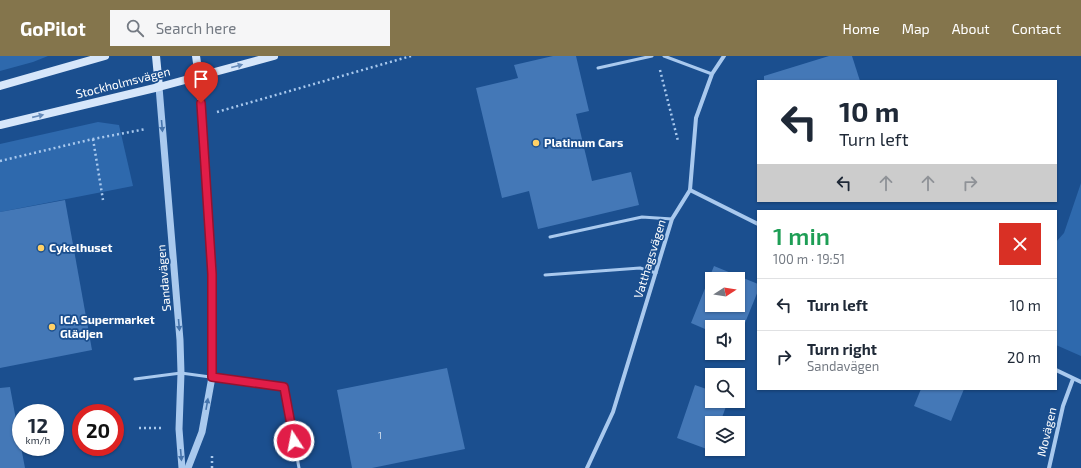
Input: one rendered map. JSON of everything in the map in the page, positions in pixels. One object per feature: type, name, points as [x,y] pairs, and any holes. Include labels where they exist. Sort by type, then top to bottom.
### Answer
[{"type":"main road","points":[[77,65],[85,56]]},
{"type":"main road","points":[[0,86],[105,56]]},
{"type":"main road","points":[[156,56],[159,87]]},
{"type":"main road","points":[[196,56],[199,77]]},
{"type":"main road","name":"Stockholmsvägen","points":[[0,125],[199,77],[274,56]]},
{"type":"street","name":"Vatthagsvägen","points":[[587,468],[613,412],[672,219],[690,190],[696,118],[712,74],[724,56]]},
{"type":"street","points":[[188,468],[202,432],[212,377],[212,274],[199,77]]},
{"type":"street","name":"Sandavägen","points":[[159,87],[179,332],[181,373],[179,429],[182,468]]},
{"type":"street","points":[[690,190],[757,224]]},
{"type":"street","points":[[1057,371],[1081,382]]},
{"type":"street","name":"Movägen","points":[[1049,468],[1063,406],[1073,379]]},
{"type":"lane","points":[[598,68],[652,56]]},
{"type":"lane","points":[[664,56],[712,74]]},
{"type":"lane","points":[[550,237],[642,217],[672,219]]},
{"type":"lane","points":[[545,275],[640,268],[656,273]]},
{"type":"lane","points":[[135,379],[181,373],[284,387],[300,468]]},
{"type":"path","points":[[202,116],[411,56]]},
{"type":"path","points":[[658,64],[679,146]]},
{"type":"path","points":[[0,161],[93,139],[161,126]]},
{"type":"path","points":[[93,139],[103,200]]},
{"type":"shaded area","points":[[0,56],[48,56],[33,62],[0,71]]},
{"type":"shaded area","points":[[98,122],[119,125],[133,186],[0,212],[0,144]]},
{"type":"shaded area","points":[[1081,183],[1081,356],[1057,345],[1057,241],[1064,233]]},
{"type":"building","name":"Platinum Cars","points":[[553,56],[576,56],[589,111],[576,114],[592,181],[631,172],[639,205],[538,229],[529,191],[502,198],[476,88],[518,78],[514,65]]},
{"type":"building","points":[[829,56],[852,56],[860,80],[764,80],[764,76]]},
{"type":"building","points":[[65,200],[92,350],[0,368],[0,212]]},
{"type":"building","points":[[714,266],[729,272],[712,272]]},
{"type":"building","points":[[745,279],[757,284],[757,293],[745,323],[745,320],[705,320],[705,329],[691,323],[705,288],[705,312],[745,312]]},
{"type":"building","points":[[447,368],[465,449],[372,468],[352,468],[337,390]]},
{"type":"building","points":[[695,385],[705,389],[705,408],[725,408],[723,416],[705,416],[705,448],[677,438]]},
{"type":"building","points":[[10,387],[13,404],[12,456],[23,456],[25,468],[0,468],[0,388]]},
{"type":"building","points":[[921,390],[964,390],[951,421],[914,406]]},
{"type":"place","name":"Platinum Cars","points":[[536,143]]},
{"type":"place","name":"Cykelhuset","points":[[41,248]]},
{"type":"place","name":"ICA Supermarket Glädjen","points":[[52,327]]},
{"type":"route","points":[[201,103],[212,274],[212,377],[284,387],[294,441]]}]
